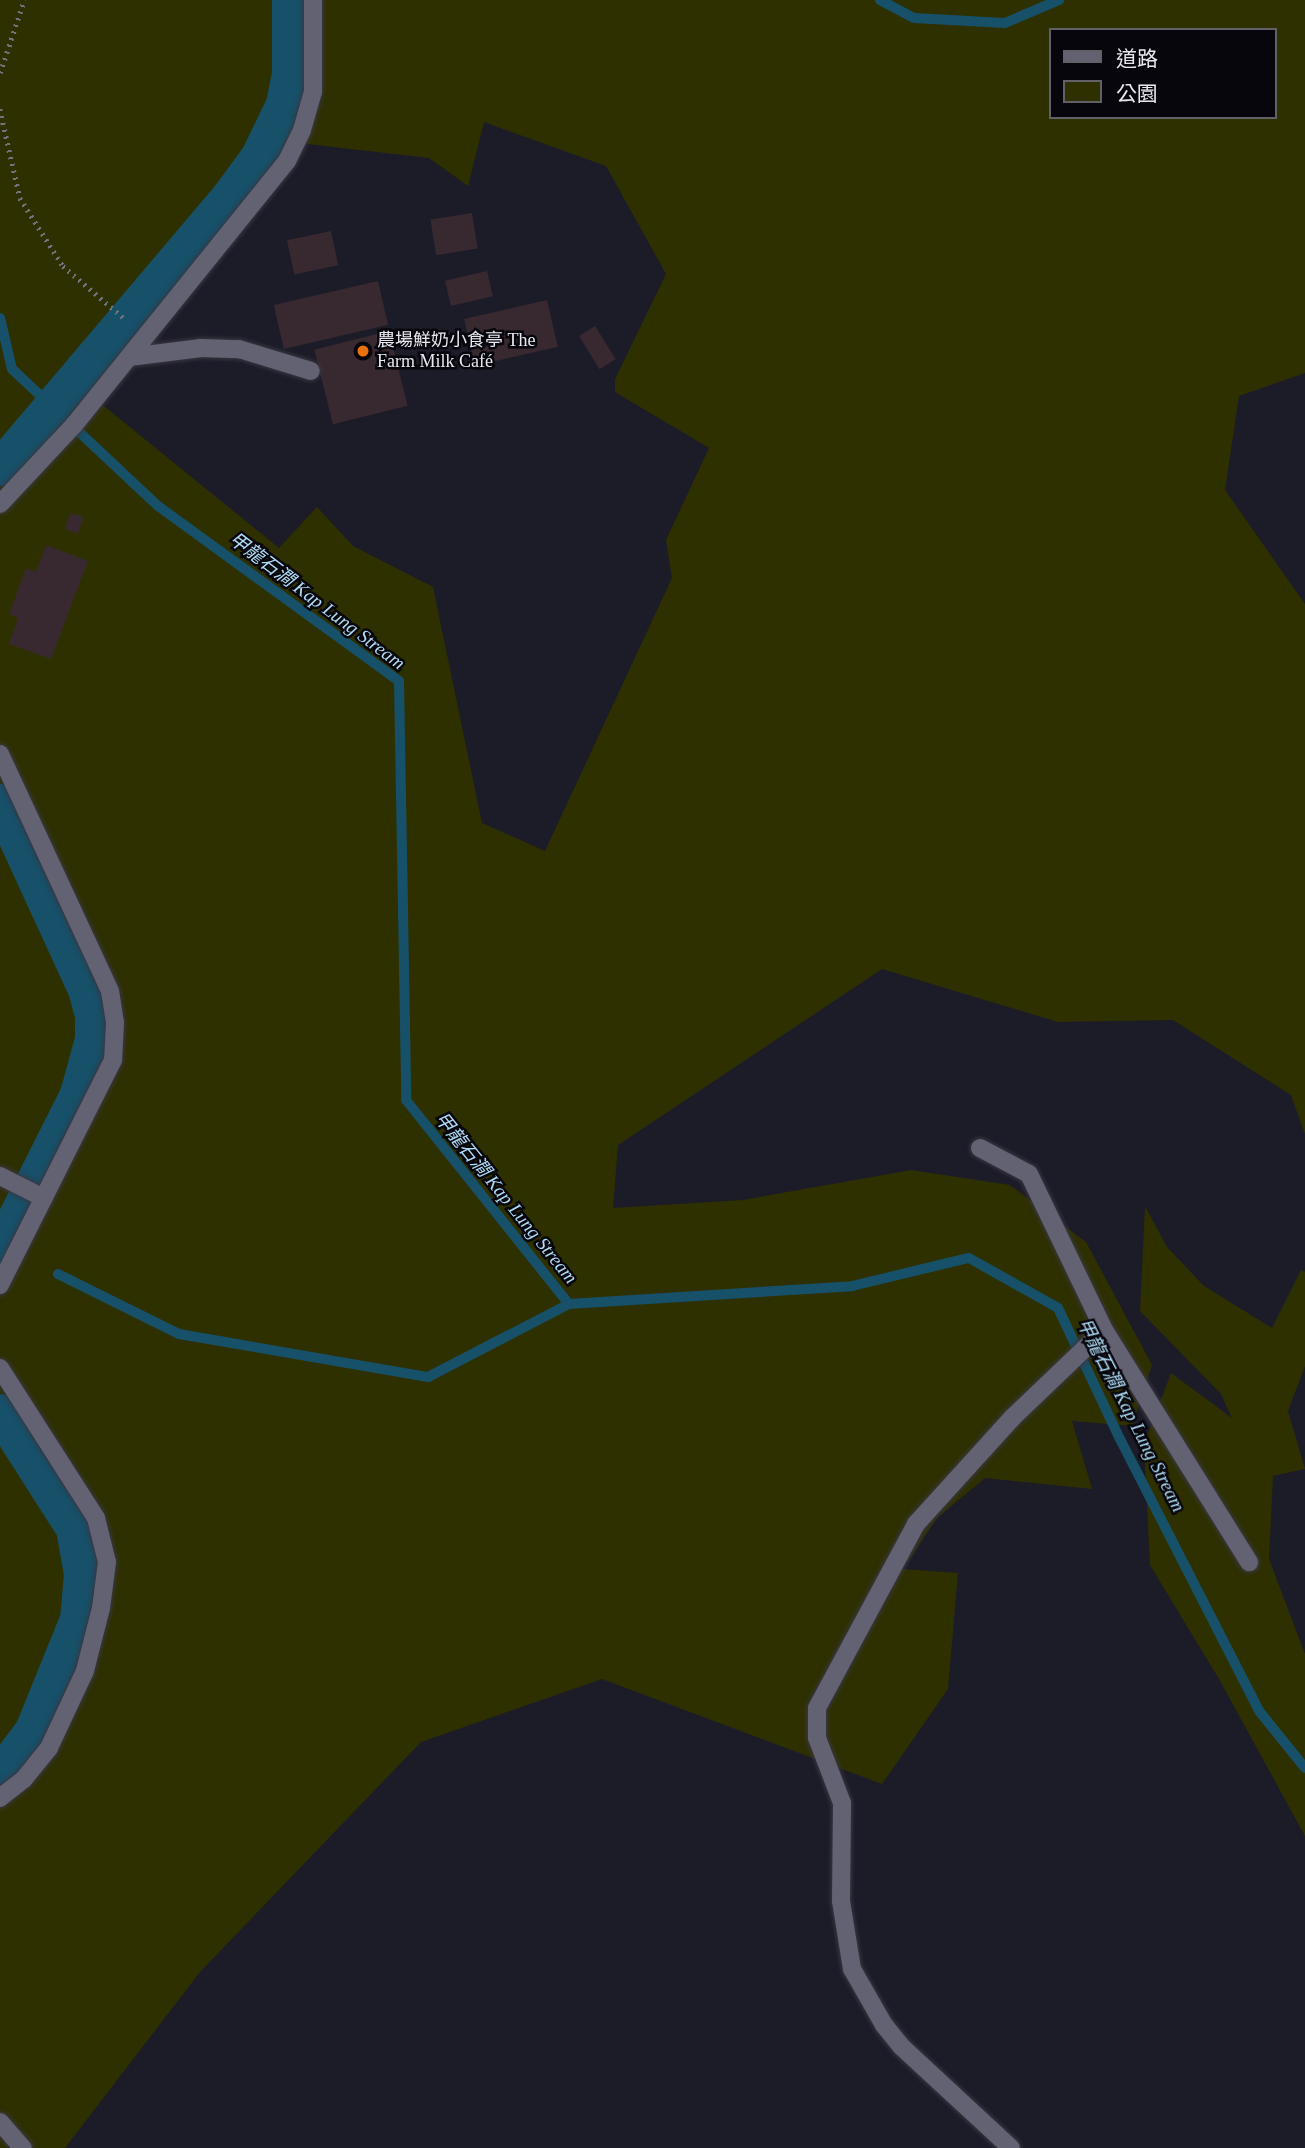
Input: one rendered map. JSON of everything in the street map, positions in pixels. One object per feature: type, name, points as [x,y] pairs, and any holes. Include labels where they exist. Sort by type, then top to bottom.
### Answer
[{"type":"street","points":[[0,504],[74,425],[287,161],[302,130],[313,92],[313,0]]},
{"type":"street","points":[[129,357],[201,348],[239,349],[312,371]]},
{"type":"street","points":[[0,754],[110,991],[115,1023],[113,1060],[0,1286]]},
{"type":"street","points":[[980,1148],[1029,1174],[1104,1330],[1249,1562]]},
{"type":"street","points":[[5,1179],[44,1198]]},
{"type":"street","points":[[1011,2148],[901,2046],[884,2025],[852,1969],[841,1901],[842,1803],[817,1738],[817,1709],[916,1524],[1012,1418],[1104,1330]]},
{"type":"street","points":[[0,1368],[96,1518],[107,1562],[101,1608],[85,1671],[49,1748],[24,1779],[0,1798]]},
{"type":"street","points":[[0,2122],[23,2148]]},
{"type":"path","points":[[0,73],[24,0]]},
{"type":"path","points":[[0,109],[20,198],[63,266],[119,314]]},
{"type":"green space","points":[[0,0],[1305,0],[1305,373],[1239,396],[1225,490],[1305,604],[1305,1134],[1291,1095],[1173,1020],[1058,1022],[882,969],[618,1145],[613,1208],[743,1200],[911,1170],[1010,1185],[1086,1242],[1152,1365],[1132,1426],[1072,1421],[1092,1489],[985,1478],[937,1518],[903,1569],[958,1573],[948,1689],[882,1784],[602,1679],[421,1742],[200,1972],[65,2148],[0,2148]],"holes":[[[484,122],[606,166],[666,274],[615,379],[615,392],[709,448],[666,540],[672,578],[545,851],[482,823],[433,587],[353,546],[317,507],[279,548],[99,402],[290,142],[429,158],[468,186]]]},
{"type":"green space","points":[[1145,1206],[1167,1247],[1204,1286],[1272,1328],[1301,1270],[1305,1272],[1305,1366],[1288,1411],[1305,1469],[1273,1476],[1269,1559],[1305,1654],[1305,1836],[1219,1679],[1150,1565],[1144,1444],[1171,1373],[1232,1418],[1221,1394],[1140,1311]]},
{"type":"building","points":[[472,213],[478,249],[436,255],[431,220]]},
{"type":"building","points":[[331,231],[338,265],[294,275],[287,240]]},
{"type":"building","points":[[487,271],[493,296],[451,306],[445,281]]},
{"type":"building","points":[[378,281],[388,325],[284,349],[274,305]]},
{"type":"building","points":[[547,300],[558,347],[475,366],[464,319]]},
{"type":"building","points":[[595,326],[616,359],[600,369],[579,336]]},
{"type":"building","points":[[389,331],[408,406],[333,424],[314,350]]},
{"type":"building","points":[[70,513],[83,517],[78,533],[65,529]]},
{"type":"building","points":[[46,545],[88,561],[51,659],[9,644],[18,618],[9,614],[26,568],[36,572]]},
{"type":"waterway","points":[[0,467],[229,197],[259,156],[284,104],[290,72],[290,0]]},
{"type":"waterway","points":[[880,0],[914,18],[1005,23],[1059,0]]},
{"type":"waterway","name":"甲龍石澗 Kap Lung Stream","points":[[0,318],[12,369],[158,506],[399,681],[406,1100],[569,1304],[852,1286],[969,1258],[1058,1308],[1120,1439],[1260,1712],[1305,1768]]},
{"type":"waterway","points":[[0,802],[86,989],[93,1015],[93,1039],[78,1094],[0,1249]]},
{"type":"waterway","points":[[58,1274],[179,1334],[428,1377],[569,1304]]},
{"type":"waterway","points":[[0,1412],[74,1528],[82,1574],[78,1619],[33,1730],[0,1774]]},
{"type":"place","name":"農場鮮奶小食亭 The Farm Milk Café","points":[[363,351]]}]
